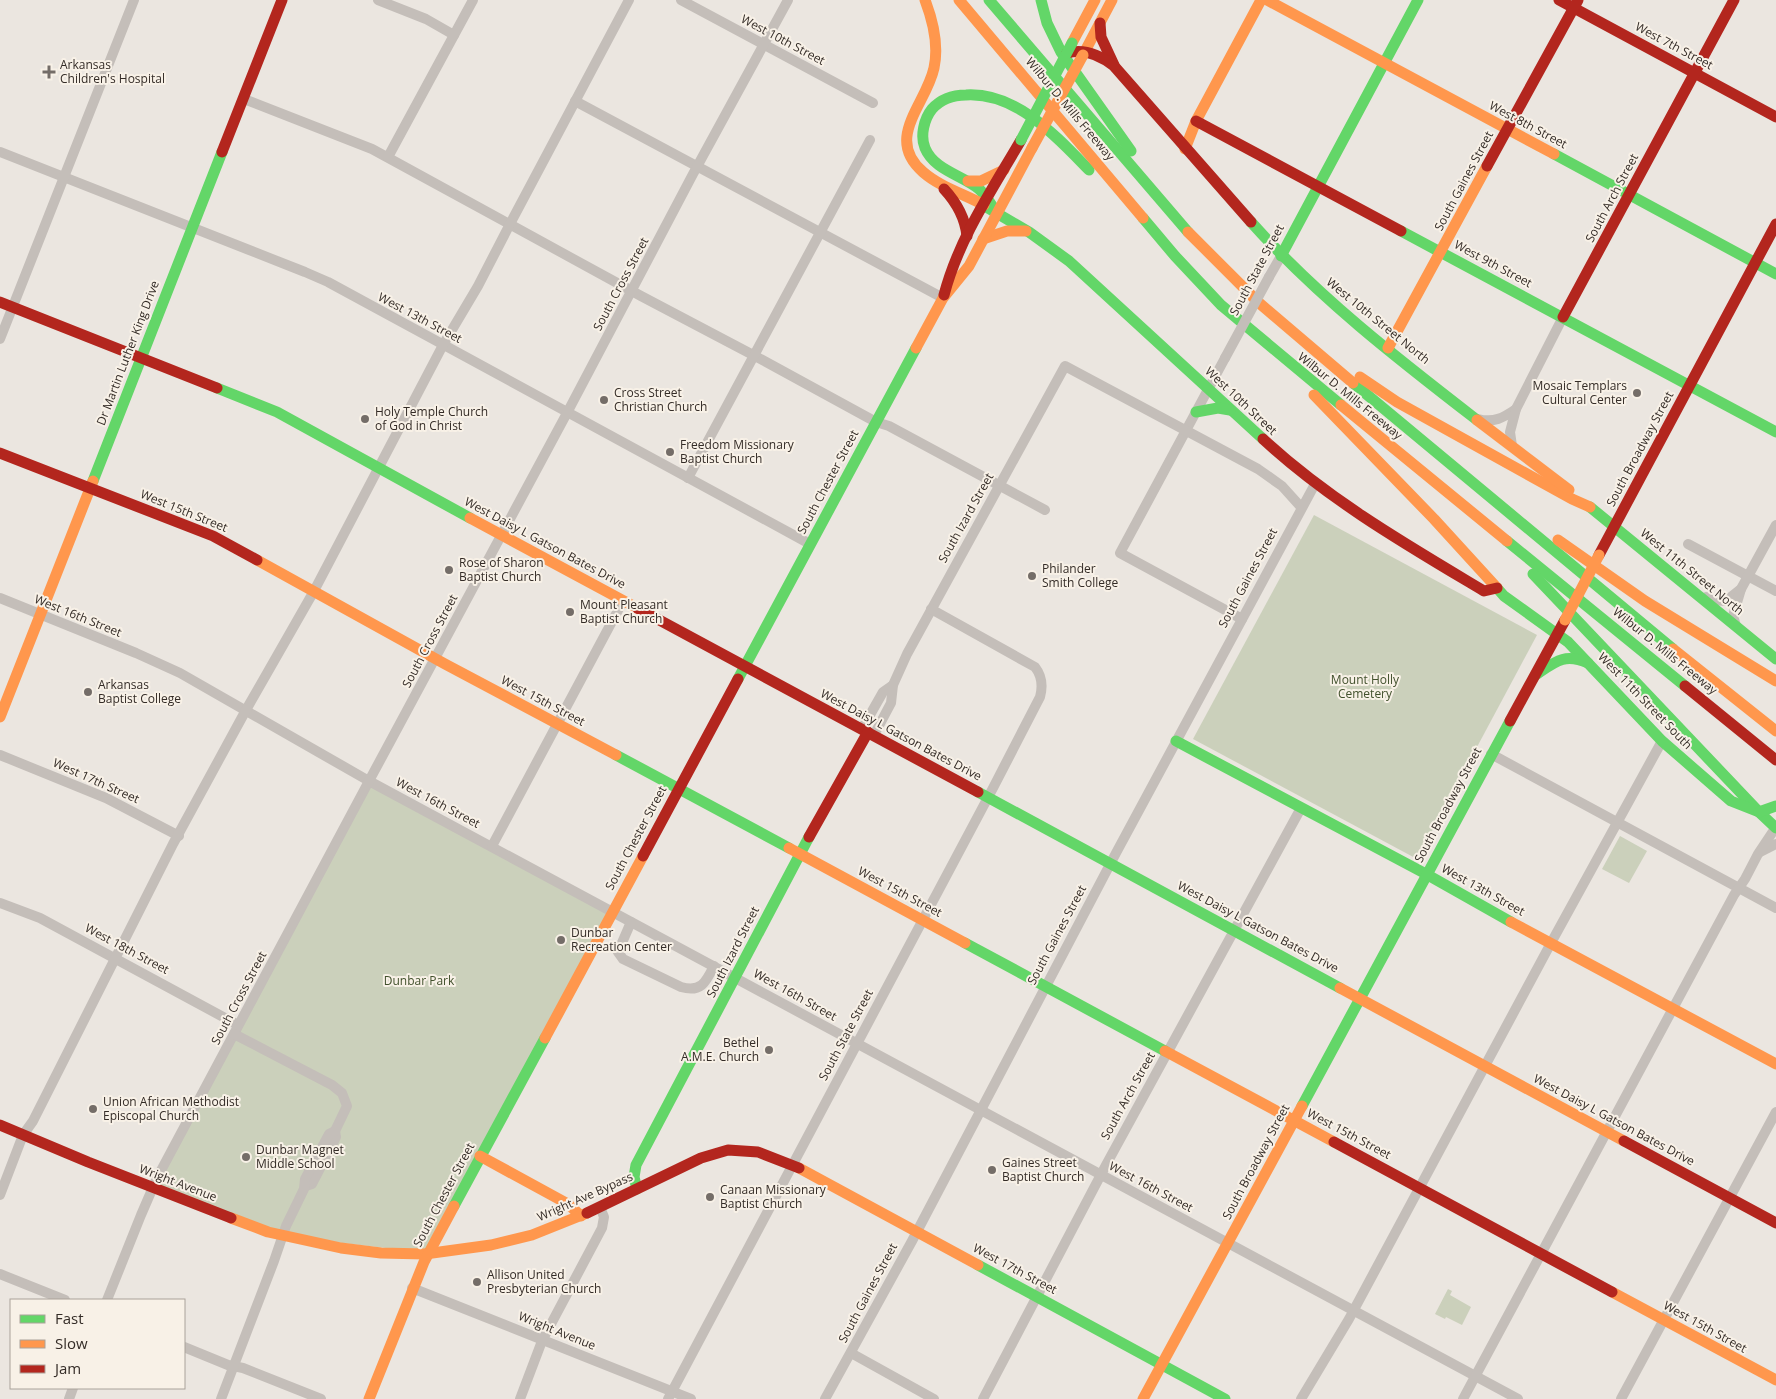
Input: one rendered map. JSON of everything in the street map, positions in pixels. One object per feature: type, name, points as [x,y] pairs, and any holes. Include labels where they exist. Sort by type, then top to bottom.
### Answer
[{"type":"main road","name":"Dr Martin Luther King Drive","points":[[0,717],[282,0]]},
{"type":"main road","points":[[925,0],[935,37],[934,66],[928,83],[909,121],[907,150],[922,171],[933,178],[986,202]]},
{"type":"main road","name":"Wilbur D. Mills Freeway","points":[[959,0],[1175,256],[1221,305],[1273,350],[1776,760]]},
{"type":"main road","name":"Wilbur D. Mills Freeway","points":[[989,0],[1182,226],[1258,302],[1450,465],[1684,658],[1776,731]]},
{"type":"main road","points":[[1041,0],[1047,23],[1061,52],[1182,226]]},
{"type":"main road","name":"South Chester Street","points":[[369,1399],[412,1288],[429,1253],[943,298],[969,266],[1032,148],[1077,50],[1095,0]]},
{"type":"main road","name":"South Chester Street","points":[[943,298],[947,280],[967,236],[1021,140],[1077,50],[1100,23],[1112,0]]},
{"type":"main road","points":[[1185,149],[1196,121],[1261,0]]},
{"type":"main road","name":"West 8th Street","points":[[1266,0],[1776,274]]},
{"type":"main road","name":"South State Street","points":[[1280,256],[1418,0]]},
{"type":"main road","name":"West 7th Street","points":[[1559,0],[1576,4],[1695,73],[1776,117]]},
{"type":"main road","name":"South Arch Street","points":[[1563,317],[1734,0]]},
{"type":"main road","name":"South Gaines Street","points":[[1388,348],[1442,253],[1576,4]]},
{"type":"main road","points":[[1100,23],[1101,37],[1114,66]]},
{"type":"main road","points":[[1077,50],[1102,56],[1114,66],[1170,133],[1185,130],[1196,121]]},
{"type":"main road","points":[[997,213],[986,202],[981,191],[968,181],[941,167],[930,158],[924,146],[923,134],[928,116],[938,104],[953,97],[968,94],[990,97],[1017,108],[1045,127],[1175,256]]},
{"type":"main road","name":"West 9th Street","points":[[1196,121],[1776,432]]},
{"type":"main road","name":"West 10th Street North","points":[[1170,133],[1280,256],[1334,304],[1388,348],[1590,507]]},
{"type":"main road","points":[[968,181],[981,181],[1004,170]]},
{"type":"main road","points":[[933,178],[959,204],[966,222],[967,236]]},
{"type":"main road","name":"West 10th Street","points":[[997,213],[1029,232],[1069,261],[1230,410],[1315,484],[1345,505],[1484,591],[1497,588]]},
{"type":"main road","name":"South Broadway Street","points":[[1143,1399],[1293,1120],[1328,1060],[1359,998],[1558,633],[1776,224]]},
{"type":"main road","points":[[983,238],[1007,231],[1029,232]]},
{"type":"main road","points":[[1260,235],[1275,238],[1292,235]]},
{"type":"main road","name":"West Daisy L Gatson Bates Drive","points":[[0,302],[270,409],[1776,1223]]},
{"type":"main road","points":[[1288,329],[1397,402],[1572,499],[1590,507]]},
{"type":"main road","name":"West 11th Street South","points":[[1273,350],[1347,432],[1427,511],[1504,596],[1558,633],[1592,665],[1662,741],[1730,802],[1759,812],[1776,827]]},
{"type":"main road","points":[[1196,412],[1218,408],[1230,410]]},
{"type":"main road","name":"West 15th Street","points":[[0,453],[213,536],[557,724],[1776,1380]]},
{"type":"main road","points":[[1450,465],[1638,596],[1776,681]]},
{"type":"main road","name":"West 11th Street North","points":[[1590,507],[1776,659]]},
{"type":"main road","points":[[1500,536],[1554,597],[1685,732],[1759,812],[1776,806]]},
{"type":"main road","points":[[1534,676],[1556,660],[1565,657],[1577,658],[1592,665]]},
{"type":"main road","name":"South Izard Street","points":[[637,1189],[634,1177],[636,1165],[800,854],[868,732]]},
{"type":"main road","name":"West 13th Street","points":[[1176,741],[1776,1064]]},
{"type":"main road","name":"Wright Avenue","points":[[0,1125],[268,1232],[352,1250]]},
{"type":"main road","name":"Wright Ave Bypass","points":[[352,1250],[399,1254],[429,1253],[465,1250],[509,1241],[546,1230],[580,1216],[701,1158],[728,1150],[758,1152],[791,1164]]},
{"type":"main road","points":[[480,1156],[568,1204],[580,1216]]},
{"type":"main road","name":"West 17th Street","points":[[791,1164],[1225,1399]]},
{"type":"street","points":[[0,340],[134,0]]},
{"type":"street","points":[[378,0],[426,19],[454,35]]},
{"type":"street","points":[[388,157],[473,0]]},
{"type":"street","points":[[0,1195],[23,1135],[33,1121],[114,958],[178,836],[314,590],[443,345],[478,286],[629,0]]},
{"type":"street","name":"West 10th Street","points":[[681,0],[873,103]]},
{"type":"street","name":"South Cross Street","points":[[107,1299],[153,1187],[368,781],[788,0]]},
{"type":"street","points":[[244,99],[360,143],[388,157],[876,422],[889,426],[1046,510]]},
{"type":"street","points":[[575,101],[943,298]]},
{"type":"street","points":[[688,478],[870,140]]},
{"type":"street","name":"West 13th Street","points":[[0,152],[320,279],[810,544]]},
{"type":"street","name":"South State Street","points":[[1242,619],[1120,553],[1280,256]]},
{"type":"street","name":"South Arch Street","points":[[1512,446],[1510,432],[1516,409],[1563,317]]},
{"type":"street","name":"South Izard Street","points":[[868,732],[891,703],[893,684],[931,609],[1065,366],[1186,431]]},
{"type":"street","points":[[1475,418],[1486,421],[1497,420],[1516,409]]},
{"type":"street","points":[[1186,431],[1270,477],[1282,486],[1301,507]]},
{"type":"street","name":"South Gaines Street","points":[[825,1399],[916,1232],[1110,863],[1315,484]]},
{"type":"street","points":[[1737,627],[1733,616],[1741,589],[1776,525]]},
{"type":"street","points":[[1688,544],[1776,591]]},
{"type":"street","points":[[1692,590],[1718,602],[1729,600],[1741,589]]},
{"type":"street","name":"West 16th Street","points":[[0,598],[156,661],[246,710],[368,781],[980,1108],[1518,1399]]},
{"type":"street","points":[[492,846],[624,602]]},
{"type":"street","name":"South State Street","points":[[669,1395],[1038,704],[1042,682],[1038,671],[1030,663],[931,609]]},
{"type":"street","points":[[1301,1399],[1354,1310],[1662,741]]},
{"type":"street","points":[[1491,754],[1776,908]]},
{"type":"street","name":"West 17th Street","points":[[0,755],[106,798],[178,836]]},
{"type":"street","name":"South Arch Street","points":[[983,1399],[1102,1174],[1301,808]]},
{"type":"street","points":[[1462,1399],[1758,854],[1776,827]]},
{"type":"street","points":[[1758,854],[1776,844]]},
{"type":"street","name":"West 18th Street","points":[[0,903],[40,918],[114,958],[332,1085],[342,1093],[347,1106],[335,1131],[329,1134],[305,1179],[306,1186],[282,1236],[235,1366],[221,1399]]},
{"type":"street","points":[[631,922],[618,952],[623,958],[690,990],[700,987],[707,980],[714,966]]},
{"type":"street","points":[[1621,1399],[1776,1112]]},
{"type":"street","points":[[520,1399],[542,1340],[602,1228],[604,1217],[600,1207]]},
{"type":"street","points":[[0,1274],[62,1299]]},
{"type":"street","name":"Wright Avenue","points":[[412,1288],[542,1340],[669,1395],[691,1399]]},
{"type":"street","points":[[185,1347],[321,1399]]},
{"type":"street","points":[[851,1354],[934,1399]]},
{"type":"green space","name":"Mount Holly Cemetery","points":[[1314,515],[1537,635],[1417,859],[1193,739]]},
{"type":"green space","name":"Dunbar Park","points":[[369,781],[612,911],[429,1253],[282,1236],[153,1187]]},
{"type":"green space","points":[[1620,836],[1647,851],[1629,883],[1602,869]]},
{"type":"green space","points":[[1448,1289],[1452,1291],[1450,1295],[1471,1307],[1462,1325],[1435,1314]]},
{"type":"traffic: fast","points":[[989,0],[1188,232]]},
{"type":"traffic: fast","points":[[1041,0],[1047,23],[1061,52],[1131,151]]},
{"type":"traffic: fast","points":[[1281,256],[1418,0]]},
{"type":"traffic: fast","points":[[1021,140],[1072,43]]},
{"type":"traffic: fast","points":[[997,213],[979,189],[935,162],[925,148],[923,133],[927,118],[932,109],[944,100],[961,95],[985,96],[1019,109],[1049,131],[1089,170]]},
{"type":"traffic: fast","points":[[93,481],[222,152]]},
{"type":"traffic: fast","points":[[1554,154],[1776,274]]},
{"type":"traffic: fast","points":[[988,208],[1029,232],[1069,261],[1263,439]]},
{"type":"traffic: fast","points":[[1143,218],[1175,256],[1221,305],[1341,405]]},
{"type":"traffic: fast","points":[[1251,222],[1331,302],[1388,350],[1477,420]]},
{"type":"traffic: fast","points":[[1401,231],[1776,432]]},
{"type":"traffic: fast","points":[[738,679],[916,348]]},
{"type":"traffic: fast","points":[[1353,383],[1673,649]]},
{"type":"traffic: fast","points":[[217,388],[277,412],[470,518]]},
{"type":"traffic: fast","points":[[1196,412],[1218,408],[1230,410]]},
{"type":"traffic: fast","points":[[1590,507],[1776,659]]},
{"type":"traffic: fast","points":[[1507,541],[1685,686]]},
{"type":"traffic: fast","points":[[1533,574],[1759,812]]},
{"type":"traffic: fast","points":[[1497,588],[1504,596],[1568,642],[1662,741],[1731,801],[1759,812],[1776,828]]},
{"type":"traffic: fast","points":[[1537,674],[1561,660],[1573,659],[1588,663]]},
{"type":"traffic: fast","points":[[1302,1106],[1510,721]]},
{"type":"traffic: fast","points":[[1176,741],[1426,874],[1511,922]]},
{"type":"traffic: fast","points":[[616,755],[789,848]]},
{"type":"traffic: fast","points":[[978,792],[1340,988]]},
{"type":"traffic: fast","points":[[1759,812],[1776,806]]},
{"type":"traffic: fast","points":[[637,1189],[634,1177],[636,1165],[809,837]]},
{"type":"traffic: fast","points":[[965,943],[1165,1051]]},
{"type":"traffic: fast","points":[[454,1206],[545,1038]]},
{"type":"traffic: fast","points":[[978,1265],[1225,1399]]},
{"type":"traffic: slow","points":[[925,0],[934,33],[936,51],[934,68],[930,82],[911,121],[907,134],[907,147],[912,159],[923,172],[944,186],[984,205]]},
{"type":"traffic: slow","points":[[959,0],[1143,218]]},
{"type":"traffic: slow","points":[[1072,43],[1095,0]]},
{"type":"traffic: slow","points":[[1083,55],[1112,0]]},
{"type":"traffic: slow","points":[[1185,149],[1196,121],[1261,0]]},
{"type":"traffic: slow","points":[[1267,0],[1554,154]]},
{"type":"traffic: slow","points":[[1032,148],[1083,55]]},
{"type":"traffic: slow","points":[[916,348],[943,298],[969,266],[1032,148]]},
{"type":"traffic: slow","points":[[1388,348],[1487,166]]},
{"type":"traffic: slow","points":[[968,181],[981,181],[1004,170]]},
{"type":"traffic: slow","points":[[983,239],[1007,231],[1026,231]]},
{"type":"traffic: slow","points":[[1188,232],[1258,302],[1353,383]]},
{"type":"traffic: slow","points":[[1360,377],[1397,402],[1572,499],[1590,507]]},
{"type":"traffic: slow","points":[[1314,395],[1434,519],[1497,588]]},
{"type":"traffic: slow","points":[[1341,405],[1507,541]]},
{"type":"traffic: slow","points":[[1477,420],[1569,490]]},
{"type":"traffic: slow","points":[[0,717],[93,481]]},
{"type":"traffic: slow","points":[[470,518],[637,608]]},
{"type":"traffic: slow","points":[[1558,540],[1645,601],[1776,681]]},
{"type":"traffic: slow","points":[[1565,620],[1599,555]]},
{"type":"traffic: slow","points":[[257,560],[445,664],[616,755]]},
{"type":"traffic: slow","points":[[1673,649],[1776,731]]},
{"type":"traffic: slow","points":[[789,848],[965,943]]},
{"type":"traffic: slow","points":[[545,1038],[643,856]]},
{"type":"traffic: slow","points":[[1511,922],[1776,1064]]},
{"type":"traffic: slow","points":[[1340,988],[1624,1141]]},
{"type":"traffic: slow","points":[[1165,1051],[1334,1142]]},
{"type":"traffic: slow","points":[[1143,1399],[1302,1106]]},
{"type":"traffic: slow","points":[[480,1156],[568,1204],[581,1216]]},
{"type":"traffic: slow","points":[[799,1168],[978,1265]]},
{"type":"traffic: slow","points":[[369,1399],[424,1262],[454,1206]]},
{"type":"traffic: slow","points":[[231,1218],[268,1232],[341,1248],[381,1253],[425,1254],[491,1245],[532,1235],[587,1213]]},
{"type":"traffic: slow","points":[[1612,1292],[1776,1380]]},
{"type":"traffic: jam","points":[[222,152],[282,0]]},
{"type":"traffic: jam","points":[[1559,0],[1776,117]]},
{"type":"traffic: jam","points":[[1487,166],[1578,0]]},
{"type":"traffic: jam","points":[[1563,317],[1734,0]]},
{"type":"traffic: jam","points":[[1100,23],[1101,37],[1114,65]]},
{"type":"traffic: jam","points":[[1067,53],[1086,52],[1114,66],[1251,222]]},
{"type":"traffic: jam","points":[[1196,121],[1401,231]]},
{"type":"traffic: jam","points":[[944,295],[950,274],[967,234],[1021,140]]},
{"type":"traffic: jam","points":[[944,189],[960,211],[967,236]]},
{"type":"traffic: jam","points":[[1599,555],[1776,224]]},
{"type":"traffic: jam","points":[[0,302],[217,388]]},
{"type":"traffic: jam","points":[[1263,439],[1315,482],[1369,521],[1484,591],[1497,588]]},
{"type":"traffic: jam","points":[[0,453],[213,536],[257,560]]},
{"type":"traffic: jam","points":[[637,608],[978,792]]},
{"type":"traffic: jam","points":[[1510,721],[1565,620]]},
{"type":"traffic: jam","points":[[643,856],[738,679]]},
{"type":"traffic: jam","points":[[1685,686],[1776,760]]},
{"type":"traffic: jam","points":[[809,837],[868,732]]},
{"type":"traffic: jam","points":[[0,1125],[231,1218]]},
{"type":"traffic: jam","points":[[1624,1141],[1776,1223]]},
{"type":"traffic: jam","points":[[1334,1142],[1612,1292]]},
{"type":"traffic: jam","points":[[587,1213],[701,1158],[728,1150],[758,1152],[799,1168]]},
{"type":"place","name":"Arkansas Children's Hospital","points":[[49,72]]},
{"type":"place","name":"Mosaic Templars Cultural Center","points":[[1637,393]]},
{"type":"place","name":"Cross Street Christian Church","points":[[604,400]]},
{"type":"place","name":"Holy Temple Church of God in Christ","points":[[365,419]]},
{"type":"place","name":"Freedom Missionary Baptist Church","points":[[670,452]]},
{"type":"place","name":"Rose of Sharon Baptist Church","points":[[449,570]]},
{"type":"place","name":"Philander Smith College","points":[[1032,576]]},
{"type":"place","name":"Mount Pleasant Baptist Church","points":[[570,612]]},
{"type":"place","name":"Arkansas Baptist College","points":[[88,692]]},
{"type":"place","name":"Dunbar Recreation Center","points":[[561,940]]},
{"type":"place","name":"Bethel A.M.E. Church","points":[[769,1050]]},
{"type":"place","name":"Union African Methodist Episcopal Church","points":[[93,1109]]},
{"type":"place","name":"Dunbar Magnet Middle School","points":[[246,1157]]},
{"type":"place","name":"Gaines Street Baptist Church","points":[[992,1170]]},
{"type":"place","name":"Canaan Missionary Baptist Church","points":[[710,1197]]},
{"type":"place","name":"Allison United Presbyterian Church","points":[[477,1282]]}]
